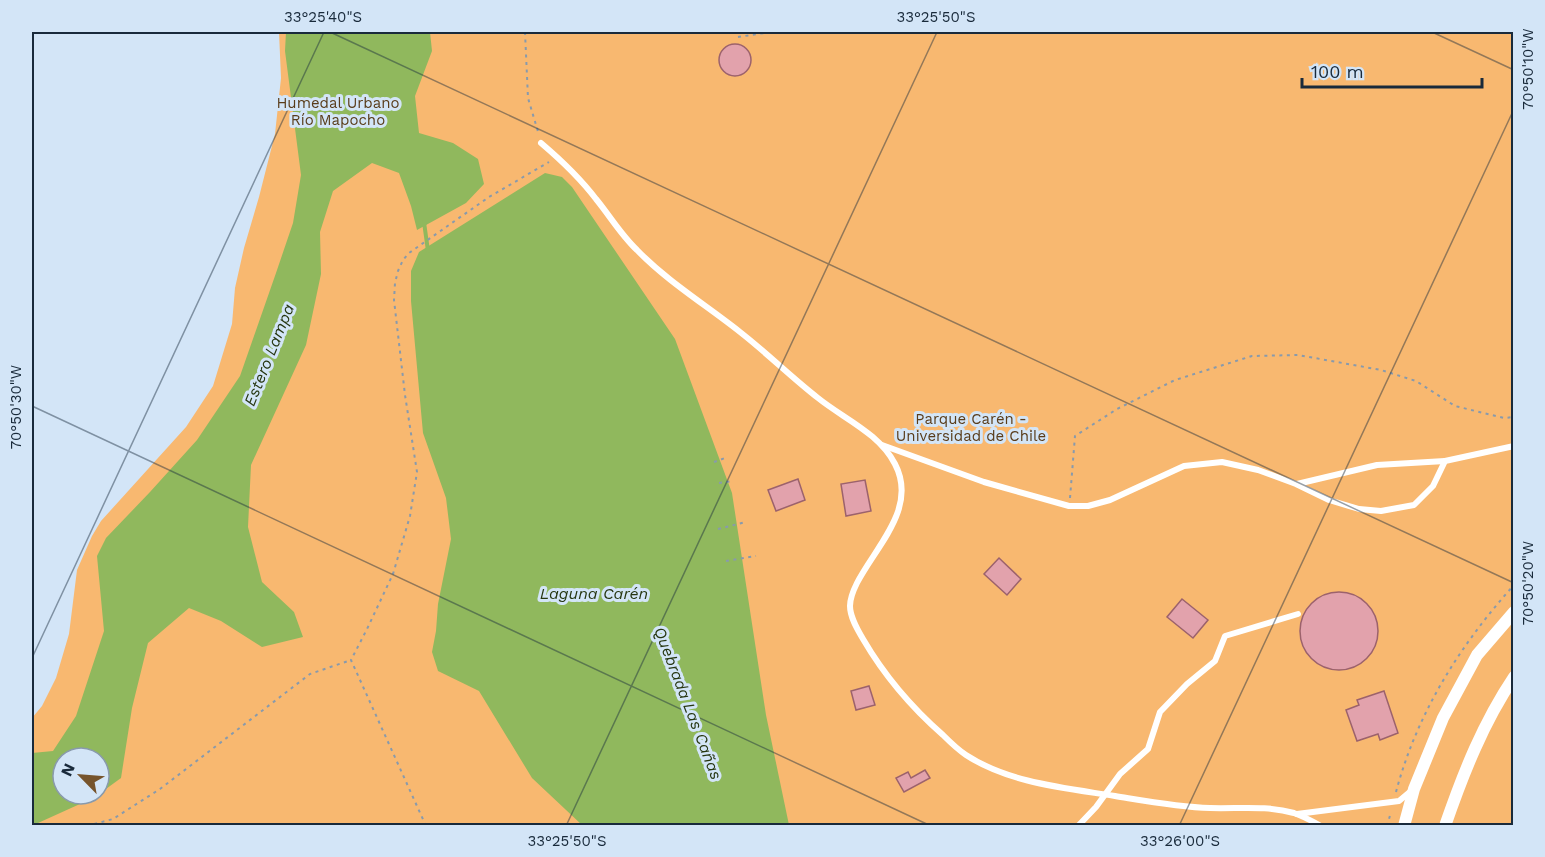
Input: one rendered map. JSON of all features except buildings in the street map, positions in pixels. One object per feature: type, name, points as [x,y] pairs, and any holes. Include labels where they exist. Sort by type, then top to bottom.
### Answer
[{"type":"street","points":[[1404,825],[1413,789],[1443,718],[1477,655],[1514,612]]},
{"type":"street","points":[[1445,825],[1483,730],[1514,677]]},
{"type":"lane","points":[[541,143],[594,197],[619,232],[657,269],[754,344],[818,398],[874,437],[894,462],[902,489],[895,521],[862,574],[849,605],[853,620],[870,652],[899,691],[928,722],[963,753],[985,766],[1034,782],[1209,808],[1268,808],[1297,814],[1321,825]]},
{"type":"lane","points":[[882,445],[984,482],[1070,506],[1088,506],[1110,500],[1184,466],[1222,462],[1258,470],[1296,484],[1329,500],[1381,511],[1414,505],[1433,486],[1445,460]]},
{"type":"lane","points":[[1296,484],[1377,465],[1445,460],[1514,446]]},
{"type":"lane","points":[[1078,825],[1096,807],[1120,774],[1148,750],[1160,712],[1187,684],[1215,661],[1225,636],[1298,614]]},
{"type":"lane","points":[[1297,814],[1400,801],[1413,789]]},
{"type":"path","points":[[525,32],[528,98],[541,143]]},
{"type":"path","points":[[738,37],[771,32]]},
{"type":"path","points":[[87,825],[113,819],[160,789],[310,674],[351,660],[393,574],[410,516],[417,472],[394,300],[398,271],[403,260],[413,250],[489,197],[558,158]]},
{"type":"path","points":[[1070,506],[1075,436],[1117,410],[1175,380],[1252,356],[1298,355],[1381,370],[1416,381],[1455,406],[1504,418],[1514,417]]},
{"type":"path","points":[[714,462],[725,458]]},
{"type":"path","points":[[719,483],[733,481]]},
{"type":"path","points":[[718,529],[746,522]]},
{"type":"path","points":[[726,561],[756,556]]},
{"type":"path","points":[[351,660],[426,825]]},
{"type":"green space","name":"Parque Carén - Universidad de Chile","points":[[279,32],[1513,32],[1513,825],[32,825],[32,718],[42,706],[56,678],[69,634],[77,570],[101,521],[186,427],[213,386],[232,324],[235,288],[244,248],[275,134],[281,78]]},
{"type":"water","name":"Humedal Urbano Río Mapocho","points":[[286,32],[430,32],[432,51],[415,96],[419,133],[453,143],[478,159],[484,184],[466,203],[417,230],[399,173],[372,163],[333,191],[320,232],[321,274],[306,345],[251,465],[248,527],[262,582],[294,612],[303,637],[262,647],[221,621],[189,608],[148,643],[132,708],[121,778],[111,785],[111,746],[56,746],[76,716],[104,631],[97,556],[106,538],[197,440],[240,376],[293,223],[301,175],[285,51]]},
{"type":"water","name":"Laguna Carén","points":[[545,173],[562,177],[572,187],[675,339],[732,493],[766,715],[789,825],[582,825],[532,778],[479,691],[438,671],[432,652],[438,604],[451,539],[446,498],[423,433],[411,301],[411,271],[419,252]]},
{"type":"water","name":"Humedal Urbano Río Mapocho","points":[[51,751],[51,806],[76,806],[32,824],[32,753]]},
{"type":"waterway","name":"Quebrada Las Cañas","points":[[424,222],[428,251]]},
{"type":"water label","name":"Estero Lampa","points":[[269,355]]}]
